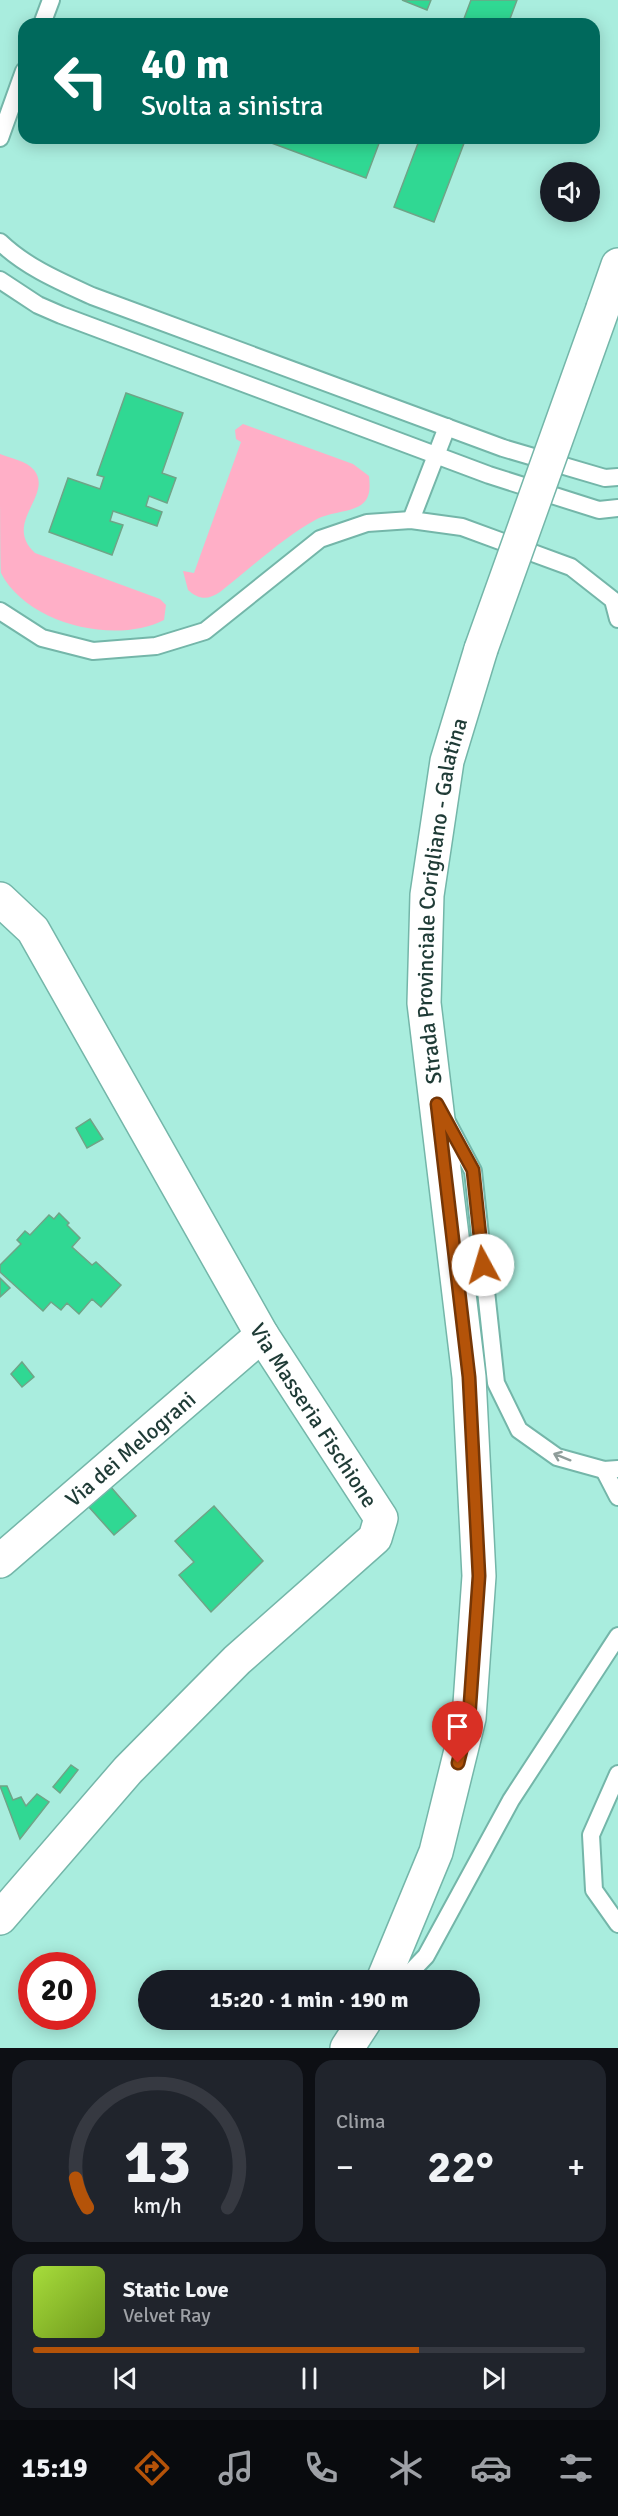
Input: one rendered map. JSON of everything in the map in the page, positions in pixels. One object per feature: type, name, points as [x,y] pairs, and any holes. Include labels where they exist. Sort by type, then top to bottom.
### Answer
[{"type":"main road","name":"Strada Provinciale Corigliano - Galatina","points":[[387,1970],[436,1852],[469,1718],[479,1576],[469,1377],[424,1003],[427,895],[447,761],[481,649],[618,265]]},
{"type":"main road","name":"Via Masseria Fischione","points":[[0,899],[33,930],[262,1335],[381,1518],[375,1538],[237,1660],[128,1770],[0,1918]]},
{"type":"main road","name":"Via dei Melograni","points":[[0,1561],[262,1335]]},
{"type":"main road","points":[[347,2048],[359,2030]]},
{"type":"lane","points":[[44,18],[51,0]]},
{"type":"lane","points":[[0,138],[4,118],[18,85]]},
{"type":"lane","points":[[0,242],[15,256],[51,278],[92,296],[503,448],[594,475],[618,477]]},
{"type":"lane","points":[[0,280],[38,305],[61,315],[436,455],[599,510],[618,508]]},
{"type":"lane","points":[[411,520],[447,427]]},
{"type":"lane","points":[[0,611],[42,638],[93,651],[156,646],[205,631],[320,539],[367,523],[411,520],[462,527],[571,567],[613,600],[618,619]]},
{"type":"lane","points":[[437,1104],[473,1170],[496,1383],[519,1430],[557,1457],[611,1470],[618,1497]]},
{"type":"lane","points":[[413,1970],[426,1956],[511,1800],[618,1636]]},
{"type":"lane","points":[[618,1774],[591,1835],[594,1890],[618,1924]]},
{"type":"shaded area","points":[[243,424],[353,464],[369,476],[369,492],[367,499],[361,505],[317,519],[304,527],[279,544],[220,592],[208,598],[196,596],[188,590],[183,571],[194,573],[241,442],[236,439],[235,430]]},
{"type":"shaded area","points":[[0,454],[27,464],[34,470],[38,480],[38,489],[25,520],[24,531],[26,542],[35,553],[160,599],[166,605],[164,620],[144,627],[98,630],[51,617],[13,591],[1,573]]},
{"type":"building","points":[[402,0],[431,0],[427,10]]},
{"type":"building","points":[[471,0],[517,0],[510,18],[464,18]]},
{"type":"building","points":[[274,144],[379,144],[366,178]]},
{"type":"building","points":[[418,144],[464,144],[434,222],[394,207]]},
{"type":"building","points":[[126,393],[183,413],[162,473],[176,478],[167,503],[149,496],[146,506],[162,512],[157,526],[113,511],[110,521],[123,525],[112,555],[49,532],[68,478],[100,489],[104,477],[97,475]]},
{"type":"building","points":[[90,1119],[103,1139],[87,1148],[76,1128]]},
{"type":"building","points":[[59,1213],[80,1238],[72,1247],[92,1265],[96,1262],[121,1285],[101,1307],[92,1299],[79,1314],[67,1303],[61,1310],[51,1302],[43,1311],[0,1272],[0,1265],[21,1244],[17,1240],[25,1231],[30,1235],[49,1215],[54,1219]]},
{"type":"building","points":[[0,1278],[10,1288],[0,1297]]},
{"type":"building","points":[[22,1362],[34,1377],[22,1387],[11,1374]]},
{"type":"building","points":[[110,1486],[136,1516],[114,1535],[88,1506]]},
{"type":"building","points":[[214,1506],[263,1561],[211,1612],[179,1575],[194,1562],[175,1541]]},
{"type":"building","points":[[71,1765],[78,1770],[60,1793],[53,1787]]},
{"type":"building","points":[[0,1786],[7,1786],[13,1800],[21,1797],[26,1806],[37,1794],[49,1802],[20,1839]]},
{"type":"route","points":[[458,1763],[469,1718],[479,1576],[469,1377],[437,1104],[473,1170],[483,1265]]}]
